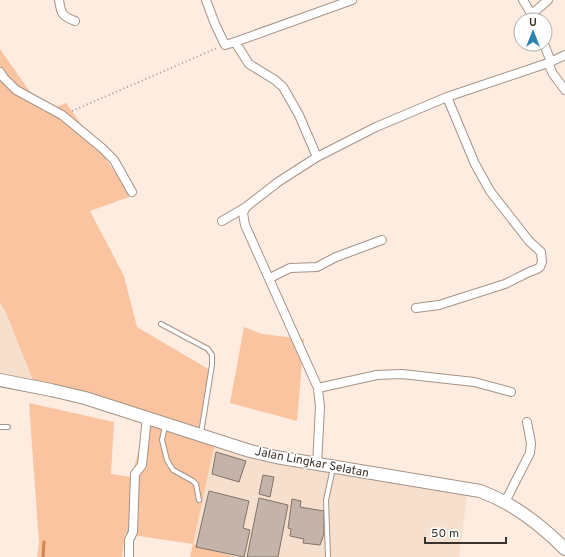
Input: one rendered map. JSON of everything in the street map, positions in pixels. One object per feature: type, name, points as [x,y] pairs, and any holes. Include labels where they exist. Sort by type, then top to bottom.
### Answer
[{"type":"main road","name":"Jalan Lingkar Selatan","points":[[0,380],[72,395],[276,457],[469,489],[490,495],[505,502],[538,524],[565,549]]},
{"type":"street","points":[[59,0],[62,14],[65,17],[76,21]]},
{"type":"street","points":[[206,0],[225,45],[352,0]]},
{"type":"street","points":[[523,0],[530,12]]},
{"type":"street","points":[[537,12],[548,0]]},
{"type":"street","points":[[235,42],[249,64],[275,80],[283,87],[299,115],[317,157]]},
{"type":"street","points":[[546,52],[553,74],[565,90]]},
{"type":"street","points":[[222,221],[246,207],[278,182],[317,157],[376,127],[447,97],[549,62],[565,55]]},
{"type":"street","points":[[0,72],[16,90],[62,115],[102,148],[114,160],[132,192]]},
{"type":"street","points":[[416,308],[439,305],[505,284],[540,267],[542,262],[541,252],[529,241],[490,191],[476,164],[447,97]]},
{"type":"street","points":[[246,207],[243,213],[245,225],[318,388],[320,407],[318,465]]},
{"type":"street","points":[[270,278],[290,268],[317,267],[336,257],[382,240]]},
{"type":"street","points":[[318,388],[377,375],[402,374],[474,382],[511,392]]},
{"type":"street","points":[[129,557],[129,540],[133,532],[135,474],[142,466],[147,417]]},
{"type":"street","points":[[505,502],[530,453],[531,443],[527,422]]},
{"type":"lane","points":[[161,324],[208,349],[212,355],[212,365],[201,435]]},
{"type":"lane","points":[[166,423],[162,440],[167,460],[173,470],[196,484],[198,500]]},
{"type":"lane","points":[[0,427],[8,427]]},
{"type":"lane","points":[[328,557],[326,500],[333,467]]},
{"type":"path","points":[[62,115],[225,45]]},
{"type":"shaded area","points":[[0,49],[44,112],[66,103],[132,196],[90,211],[124,276],[137,327],[210,370],[198,431],[216,438],[193,544],[125,534],[122,557],[37,557],[39,543],[29,403],[114,422],[111,474],[131,477],[148,419],[36,388],[6,313],[0,303]]},
{"type":"shaded area","points":[[0,303],[6,313],[36,388],[0,384]]},
{"type":"shaded area","points":[[244,327],[262,334],[304,339],[297,421],[230,403]]},
{"type":"shaded area","points":[[216,438],[308,467],[468,490],[459,557],[235,557],[193,544]]},
{"type":"shaded area","points":[[193,544],[235,557],[190,557]]},
{"type":"building","points":[[216,452],[246,461],[239,482],[212,474]]},
{"type":"building","points":[[263,475],[274,477],[270,497],[259,494]]},
{"type":"building","points":[[209,491],[249,501],[243,528],[250,530],[244,557],[196,547]]},
{"type":"building","points":[[259,498],[288,505],[278,557],[247,557]]},
{"type":"building","points":[[292,499],[301,501],[300,507],[324,511],[324,534],[320,545],[303,543],[304,539],[290,536],[291,529],[288,528]]},
{"type":"waterway","points":[[43,557],[44,542]]}]
